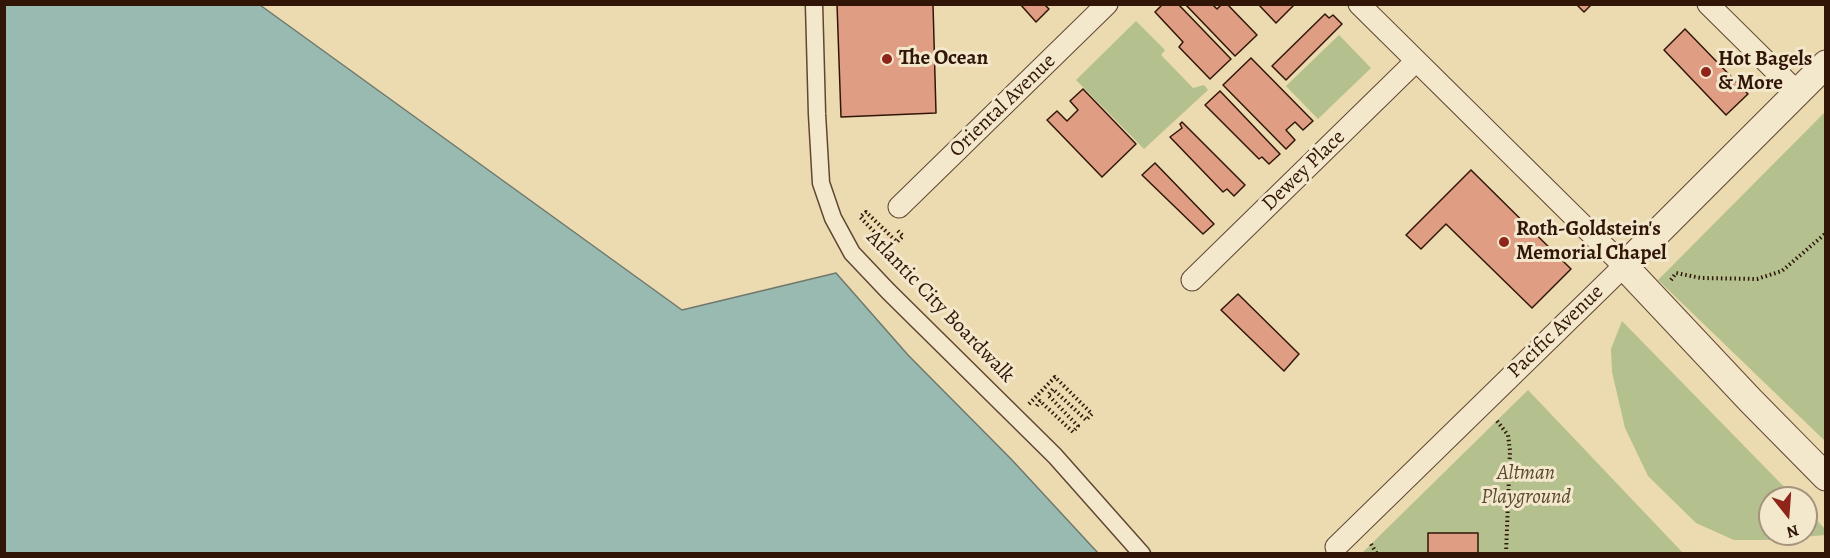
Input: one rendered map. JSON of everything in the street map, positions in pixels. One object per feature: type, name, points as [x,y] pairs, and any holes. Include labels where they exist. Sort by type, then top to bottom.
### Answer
[{"type":"street","name":"Atlantic City Boardwalk","points":[[814,4],[821,183],[833,218],[852,253],[1055,456],[1143,554]]},
{"type":"street","name":"Oriental Avenue","points":[[899,207],[1107,4]]},
{"type":"street","points":[[1359,4],[1415,62],[1624,266],[1826,477]]},
{"type":"street","points":[[1708,4],[1797,92]]},
{"type":"street","name":"Dewey Place","points":[[1192,280],[1415,62]]},
{"type":"street","name":"Pacific Avenue","points":[[1336,547],[1624,266],[1826,64]]},
{"type":"path","points":[[1655,298],[1676,273],[1701,278],[1757,279],[1782,271],[1826,233]]},
{"type":"path","points":[[1016,417],[1055,377],[1092,414],[1086,420],[1053,389],[1048,395],[1078,426],[1073,432],[1040,401],[1036,406],[1043,414]]},
{"type":"path","points":[[1483,404],[1508,435],[1510,451],[1506,554]]},
{"type":"green space","points":[[1136,21],[1165,50],[1161,55],[1193,88],[1204,85],[1208,90],[1144,149],[1076,80]]},
{"type":"green space","points":[[1339,35],[1371,68],[1318,119],[1286,86]]},
{"type":"green space","points":[[1825,112],[1825,441],[1658,280]]},
{"type":"green space","points":[[1622,321],[1783,486],[1758,486],[1758,540],[1734,540],[1696,523],[1648,476],[1625,428],[1612,372],[1611,349]]},
{"type":"green space","name":"Altman Playground","points":[[1528,390],[1683,553],[1361,554]]},
{"type":"green space","points":[[1818,522],[1825,529],[1825,535],[1818,536]]},
{"type":"water","points":[[4,5],[260,5],[682,310],[836,273],[908,355],[1012,460],[1098,553],[5,553]]},
{"type":"building","name":"The Ocean","points":[[837,4],[933,4],[936,113],[841,117]]},
{"type":"building","points":[[1020,4],[1044,4],[1049,9],[1036,22]]},
{"type":"building","points":[[1163,4],[1178,4],[1231,59],[1210,79],[1179,47],[1183,42],[1155,12]]},
{"type":"building","points":[[1185,4],[1212,4],[1217,9],[1222,4],[1227,4],[1257,35],[1235,56]]},
{"type":"building","points":[[1258,4],[1295,4],[1276,23]]},
{"type":"building","points":[[1576,4],[1592,4],[1584,12]]},
{"type":"building","points":[[1325,14],[1329,18],[1333,15],[1342,24],[1286,80],[1272,66]]},
{"type":"building","name":"Hot Bagels & More","points":[[1685,29],[1748,94],[1726,115],[1664,50]]},
{"type":"building","points":[[1251,58],[1313,121],[1303,130],[1295,122],[1286,130],[1295,140],[1286,149],[1223,85]]},
{"type":"building","points":[[1083,89],[1136,144],[1102,177],[1047,120],[1057,111],[1067,121],[1078,110],[1070,101]]},
{"type":"building","points":[[1220,91],[1280,154],[1269,164],[1262,157],[1259,159],[1205,105]]},
{"type":"building","points":[[1182,122],[1245,185],[1234,196],[1227,189],[1223,192],[1170,137],[1182,128],[1180,124]]},
{"type":"building","points":[[1155,163],[1214,224],[1203,234],[1142,175]]},
{"type":"building","name":"Roth-Goldstein's Memorial Chapel","points":[[1471,170],[1571,269],[1532,308],[1446,224],[1421,249],[1406,235]]},
{"type":"building","points":[[1238,294],[1299,354],[1284,371],[1221,310]]},
{"type":"building","points":[[1428,533],[1478,533],[1478,554],[1428,554]]},
{"type":"place","name":"The Ocean","points":[[887,59]]},
{"type":"place","name":"Hot Bagels & More","points":[[1706,72]]},
{"type":"place","name":"Roth-Goldstein's Memorial Chapel","points":[[1504,242]]}]
